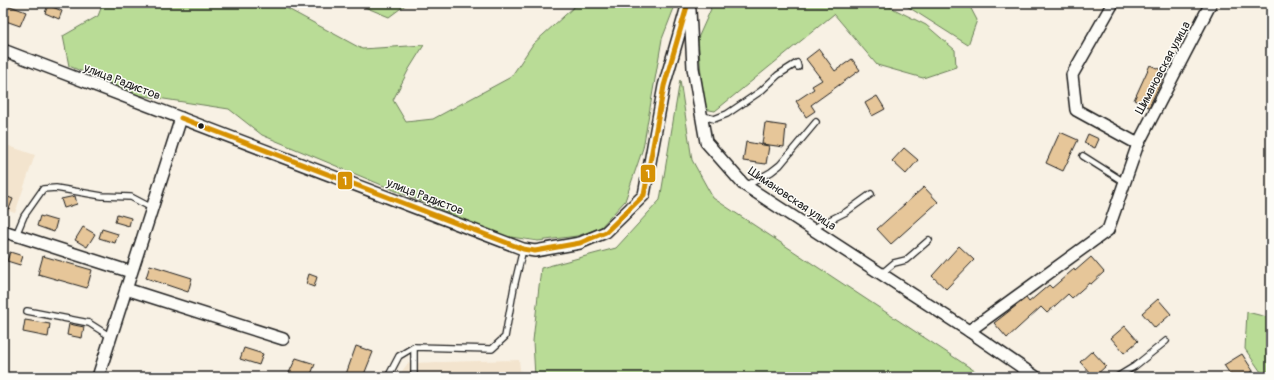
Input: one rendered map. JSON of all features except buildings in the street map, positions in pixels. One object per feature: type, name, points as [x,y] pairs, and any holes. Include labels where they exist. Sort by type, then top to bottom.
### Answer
[{"type":"street","name":"Шимановская улица","points":[[689,3],[693,68],[700,115],[706,142],[746,186],[969,331],[1036,377]]},
{"type":"street","name":"улица Радистов","points":[[3,50],[524,249],[535,251],[580,243],[606,232],[644,195],[664,86],[689,3]]},
{"type":"street","points":[[1114,3],[1072,75],[1076,110],[1138,144]]},
{"type":"street","name":"Шимановская улица","points":[[969,331],[1108,230],[1138,144],[1211,3]]},
{"type":"street","points":[[98,377],[180,118]]},
{"type":"street","points":[[3,231],[132,272]]},
{"type":"street","points":[[126,289],[283,339]]},
{"type":"lane","points":[[700,115],[714,119],[727,114],[761,91],[778,75],[797,63],[798,67]]},
{"type":"lane","points":[[746,186],[771,172],[780,165],[816,122]]},
{"type":"lane","points":[[1082,156],[1124,182]]},
{"type":"lane","points":[[16,235],[24,216],[43,189],[56,188],[102,196],[131,197],[152,208]]},
{"type":"lane","points":[[812,229],[846,212],[871,194]]},
{"type":"lane","points":[[881,274],[894,263],[906,260],[929,240]]},
{"type":"lane","points":[[388,377],[399,356],[414,347],[492,349],[505,337],[514,287],[524,249]]},
{"type":"lane","points":[[27,311],[89,323],[111,337]]},
{"type":"lane","points":[[1117,377],[1134,366],[1166,341]]},
{"type":"lane","points":[[414,347],[414,377]]},
{"type":"shaded area","points":[[3,144],[35,155],[15,213],[3,209]]},
{"type":"shaded area","points":[[519,360],[521,377],[398,377],[408,363]]},
{"type":"green space","points":[[103,3],[277,3],[362,49],[424,45],[409,69],[393,100],[406,122],[433,119],[511,77],[533,44],[574,7],[582,3],[676,3],[662,39],[643,148],[625,201],[600,228],[577,236],[538,241],[504,236],[262,135],[229,109],[138,95],[69,66],[63,36],[98,16]]},
{"type":"green space","points":[[355,3],[408,3],[389,17]]},
{"type":"green space","points":[[706,3],[882,3],[926,25],[955,50],[956,67],[923,78],[877,65],[834,14],[715,111],[704,109],[698,38],[711,9]]},
{"type":"green space","points":[[902,3],[968,3],[977,20],[968,45]]},
{"type":"green space","points":[[680,80],[692,160],[713,198],[984,377],[535,377],[533,341],[541,268],[616,248],[660,200]]},
{"type":"green space","points":[[1247,312],[1271,318],[1271,377],[1260,377],[1263,375],[1245,349]]},
{"type":"transit line","name":"1","points":[[181,118],[523,249],[535,251],[580,243],[606,232],[644,195],[664,86],[688,3]]}]
